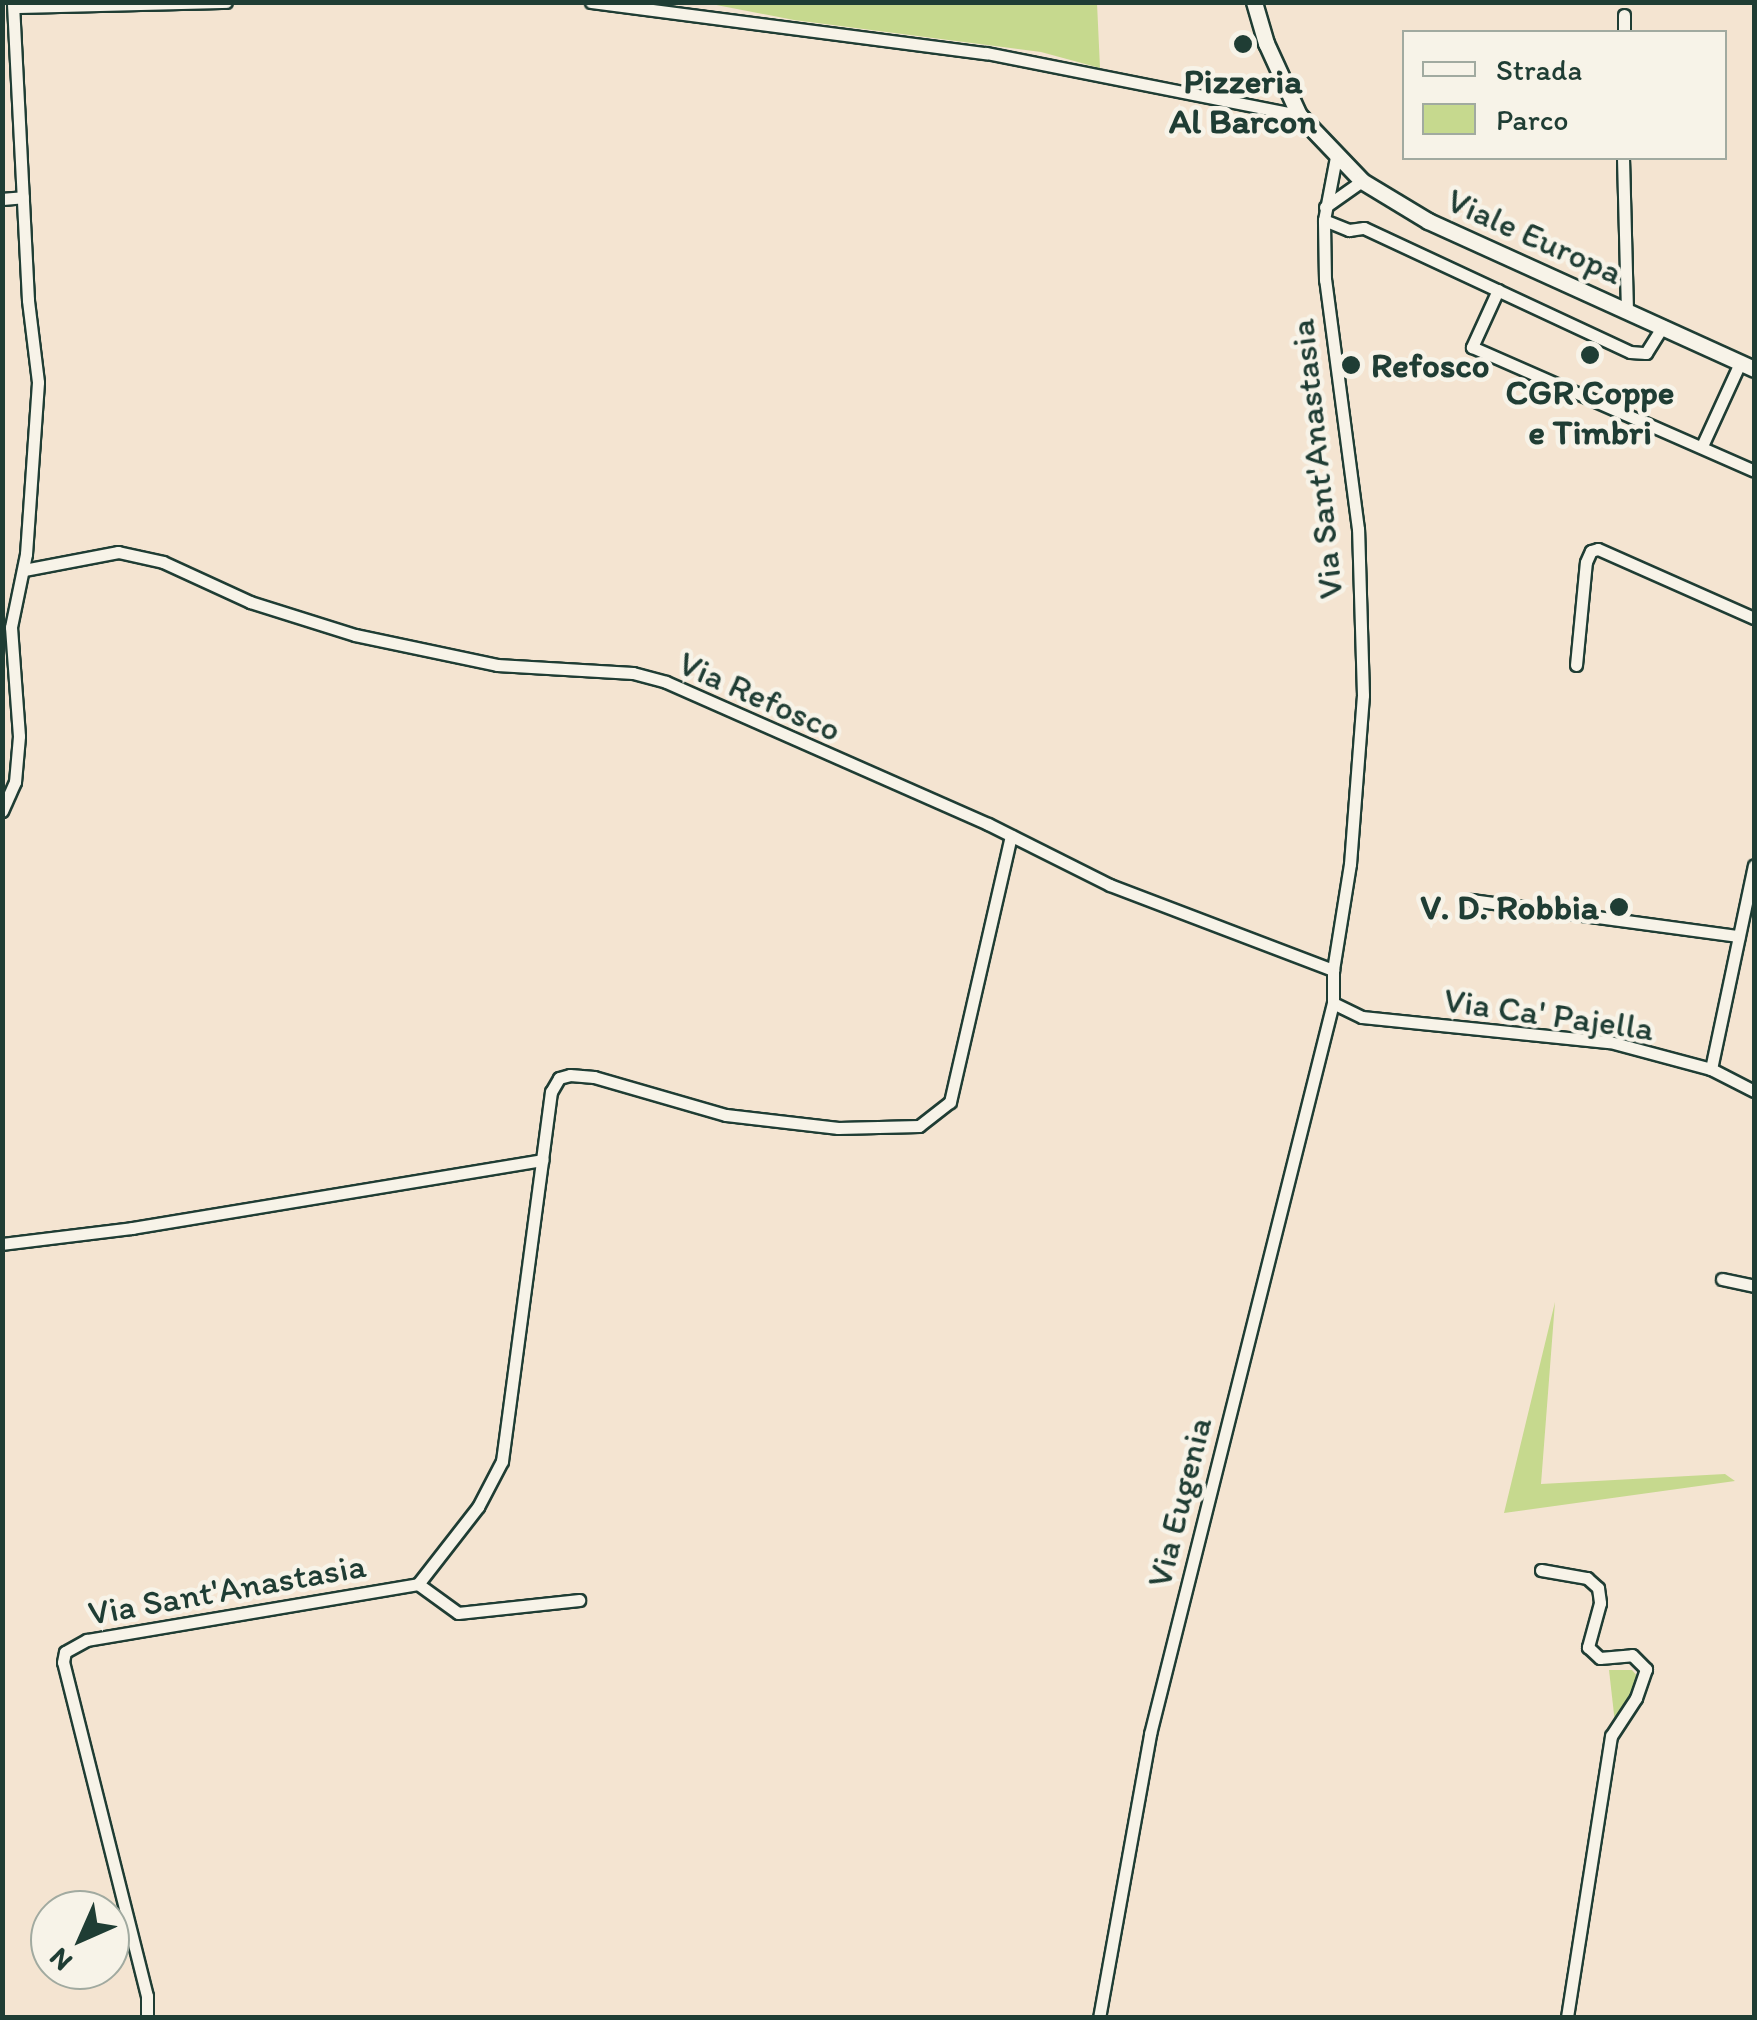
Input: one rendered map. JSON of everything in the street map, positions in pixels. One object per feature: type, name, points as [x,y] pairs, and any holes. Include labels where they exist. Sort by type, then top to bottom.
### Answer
[{"type":"main road","name":"Viale Europa","points":[[1254,2],[1266,43],[1299,115],[1362,181],[1428,222],[1747,366]]},
{"type":"street","points":[[2,810],[15,782],[20,736],[11,627],[24,570],[38,382],[22,198],[14,5],[226,2]]},
{"type":"street","points":[[591,2],[698,8],[986,53],[1299,115]]},
{"type":"street","points":[[1624,15],[1624,30]]},
{"type":"street","name":"Via Sant'Anastasia","points":[[1332,1003],[1332,970],[1350,864],[1363,695],[1358,530],[1324,280],[1324,213],[1336,157]]},
{"type":"street","points":[[1623,160],[1626,310]]},
{"type":"street","points":[[1324,213],[1362,181]]},
{"type":"street","points":[[2,199],[22,198]]},
{"type":"street","name":"Viale Europa","points":[[1324,213],[1349,230],[1364,228],[1630,352],[1646,353],[1663,326]]},
{"type":"street","points":[[1498,290],[1472,347],[1754,471]]},
{"type":"street","points":[[1702,446],[1747,366]]},
{"type":"street","points":[[1576,665],[1586,562],[1591,551],[1598,549],[1754,618]]},
{"type":"street","name":"Via Refosco","points":[[24,570],[118,552],[163,562],[250,602],[355,635],[497,665],[634,673],[720,702],[829,757],[1011,836],[1110,885],[1332,970]]},
{"type":"street","name":"Via Sant'Anastasia","points":[[147,2018],[147,1996],[63,1662],[64,1652],[87,1640],[418,1584],[478,1508],[502,1461],[551,1092],[560,1078],[594,1077],[726,1115],[838,1128],[897,1129],[932,1120],[950,1102],[1011,836]]},
{"type":"street","points":[[1711,1069],[1754,865]]},
{"type":"street","points":[[1471,900],[1739,936]]},
{"type":"street","name":"Via Ca' Pajella","points":[[1332,1003],[1362,1017],[1610,1042],[1711,1069],[1754,1091]]},
{"type":"street","name":"Via Eugenia","points":[[1099,2018],[1150,1734],[1332,1003]]},
{"type":"street","points":[[2,1244],[132,1228],[542,1160]]},
{"type":"street","points":[[1722,1280],[1754,1286]]},
{"type":"street","points":[[1541,1570],[1587,1578],[1598,1588],[1600,1603],[1588,1647],[1600,1658],[1632,1655],[1646,1669],[1636,1698],[1611,1736],[1567,2018]]},
{"type":"street","name":"Via Sant'Anastasia","points":[[418,1584],[458,1613],[579,1600]]},
{"type":"green space","points":[[706,3],[1097,3],[1100,68],[1041,52],[794,20]]},
{"type":"green space","points":[[1555,1302],[1541,1484],[1725,1474],[1735,1481],[1504,1513]]},
{"type":"green space","points":[[1609,1670],[1632,1670],[1639,1678],[1615,1723]]},
{"type":"place","name":"Pizzeria Al Barcon","points":[[1243,44]]},
{"type":"place","name":"CGR Coppe e Timbri","points":[[1590,355]]},
{"type":"place","name":"Refosco","points":[[1351,365]]},
{"type":"place","name":"V. D. Robbia","points":[[1619,907]]}]
